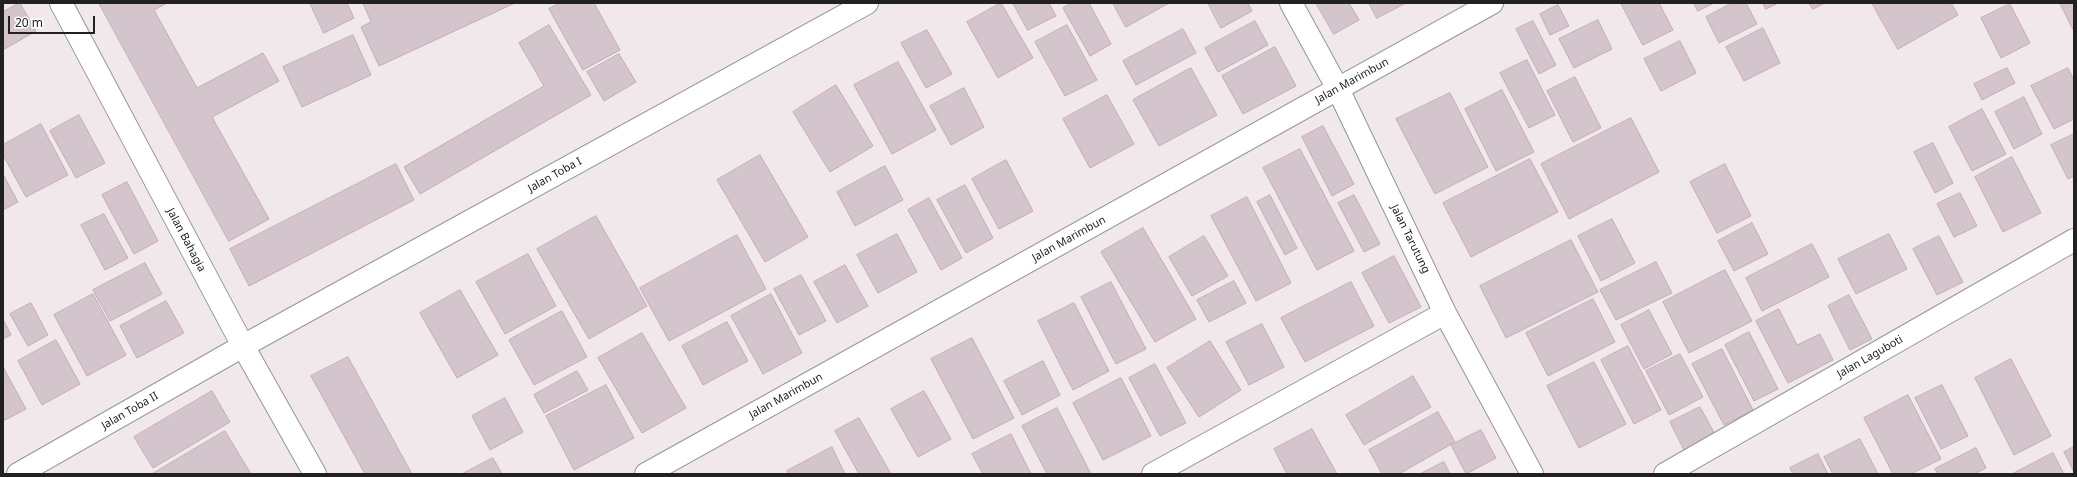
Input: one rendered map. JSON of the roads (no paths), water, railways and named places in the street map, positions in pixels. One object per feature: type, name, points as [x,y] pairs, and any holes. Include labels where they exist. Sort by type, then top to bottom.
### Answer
[{"type":"street","name":"Jalan Bahagia","points":[[61,3],[243,346],[316,474]]},
{"type":"street","name":"Jalan Toba I","points":[[243,346],[867,3]]},
{"type":"street","name":"Jalan Tarutung","points":[[1291,3],[1338,89],[1445,313],[1532,474]]},
{"type":"street","name":"Jalan Marimbun","points":[[646,474],[1492,3]]},
{"type":"street","name":"Jalan Laguboti","points":[[1665,474],[2074,240]]},
{"type":"street","points":[[1154,474],[1445,313]]},
{"type":"street","name":"Jalan Toba II","points":[[18,474],[243,346]]}]
